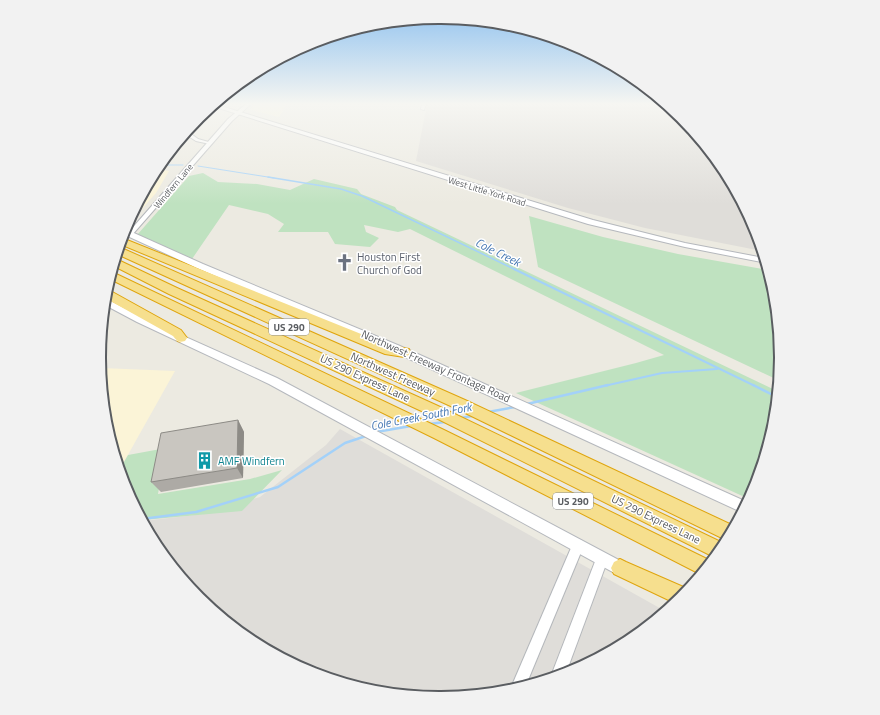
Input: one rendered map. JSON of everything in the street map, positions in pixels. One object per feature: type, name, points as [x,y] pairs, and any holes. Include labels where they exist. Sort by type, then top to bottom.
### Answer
[{"type":"highway","points":[[129,238],[390,351],[404,352]]},
{"type":"highway","name":"Northwest Freeway","points":[[123,252],[460,404],[725,531]]},
{"type":"highway","name":"US 290 Express Lane","points":[[120,264],[173,291],[469,427],[714,548]]},
{"type":"highway","name":"US 290","points":[[116,278],[439,434],[701,566]]},
{"type":"highway","points":[[112,296],[177,333],[181,338]]},
{"type":"highway","points":[[620,568],[676,593]]},
{"type":"main road","name":"West Little York Road","points":[[318,137],[591,222],[685,245],[759,260]]},
{"type":"main road","points":[[111,304],[273,381],[578,545],[670,598]]},
{"type":"main road","name":"Northwest Freeway Frontage Road","points":[[404,352],[739,505]]},
{"type":"street","points":[[193,137],[196,140],[210,143]]},
{"type":"street","name":"Windfern Lane","points":[[133,227],[215,137]]},
{"type":"street","points":[[521,681],[578,545]]},
{"type":"street","points":[[561,668],[602,559]]},
{"type":"shaded area","points":[[421,137],[690,137],[705,154],[729,191],[756,250],[645,228],[568,208],[416,161]]},
{"type":"shaded area","points":[[164,170],[169,171],[156,193],[141,210]]},
{"type":"shaded area","points":[[106,368],[175,371],[123,463],[109,401]]},
{"type":"shaded area","points":[[340,429],[660,608],[625,635],[588,657],[568,666],[526,680],[484,688],[440,691],[375,685],[354,680],[312,666],[292,657],[255,635],[237,622],[204,593],[175,561],[149,520],[204,514],[260,497],[326,445]]},
{"type":"green space","points":[[203,173],[218,182],[257,184],[290,190],[314,179],[357,189],[361,194],[395,207],[397,210],[772,389],[762,444],[756,465],[743,496],[516,393],[664,355],[410,229],[398,232],[364,225],[366,232],[379,238],[370,247],[335,244],[328,232],[278,232],[284,224],[268,214],[229,205],[192,259],[137,235],[189,176]]},
{"type":"green space","points":[[529,216],[603,237],[678,254],[761,269],[771,314],[774,358],[773,378],[538,267]]},
{"type":"green space","points":[[166,448],[158,494],[250,479],[282,470],[242,511],[149,519],[124,465],[123,463],[128,455]]},
{"type":"building","name":"AMF Windfern","points":[[238,420],[237,468],[151,482],[161,433]]},
{"type":"waterway","name":"Cole Creek","points":[[168,165],[183,165]]},
{"type":"waterway","name":"Cole Creek","points":[[198,166],[274,178]]},
{"type":"waterway","name":"Cole Creek","points":[[268,177],[341,189],[362,196],[516,270]]},
{"type":"waterway","name":"Cole Creek","points":[[514,269],[755,386]]},
{"type":"waterway","name":"Cole Creek South Fork","points":[[604,386],[662,373],[717,369]]},
{"type":"waterway","name":"Cole Creek South Fork","points":[[527,404],[608,385]]},
{"type":"waterway","name":"Cole Creek","points":[[755,386],[772,394]]},
{"type":"waterway","name":"Cole Creek South Fork","points":[[488,412],[515,407]]},
{"type":"waterway","name":"Cole Creek South Fork","points":[[461,418],[472,416]]},
{"type":"waterway","name":"Cole Creek South Fork","points":[[429,424],[445,422]]},
{"type":"waterway","name":"Cole Creek South Fork","points":[[376,432],[411,426]]},
{"type":"waterway","name":"Cole Creek South Fork","points":[[148,518],[196,512],[278,487],[345,443],[366,436]]},
{"type":"place","name":"Houston First Church of God","points":[[344,263]]},
{"type":"place","name":"AMF Windfern","points":[[205,461]]}]
